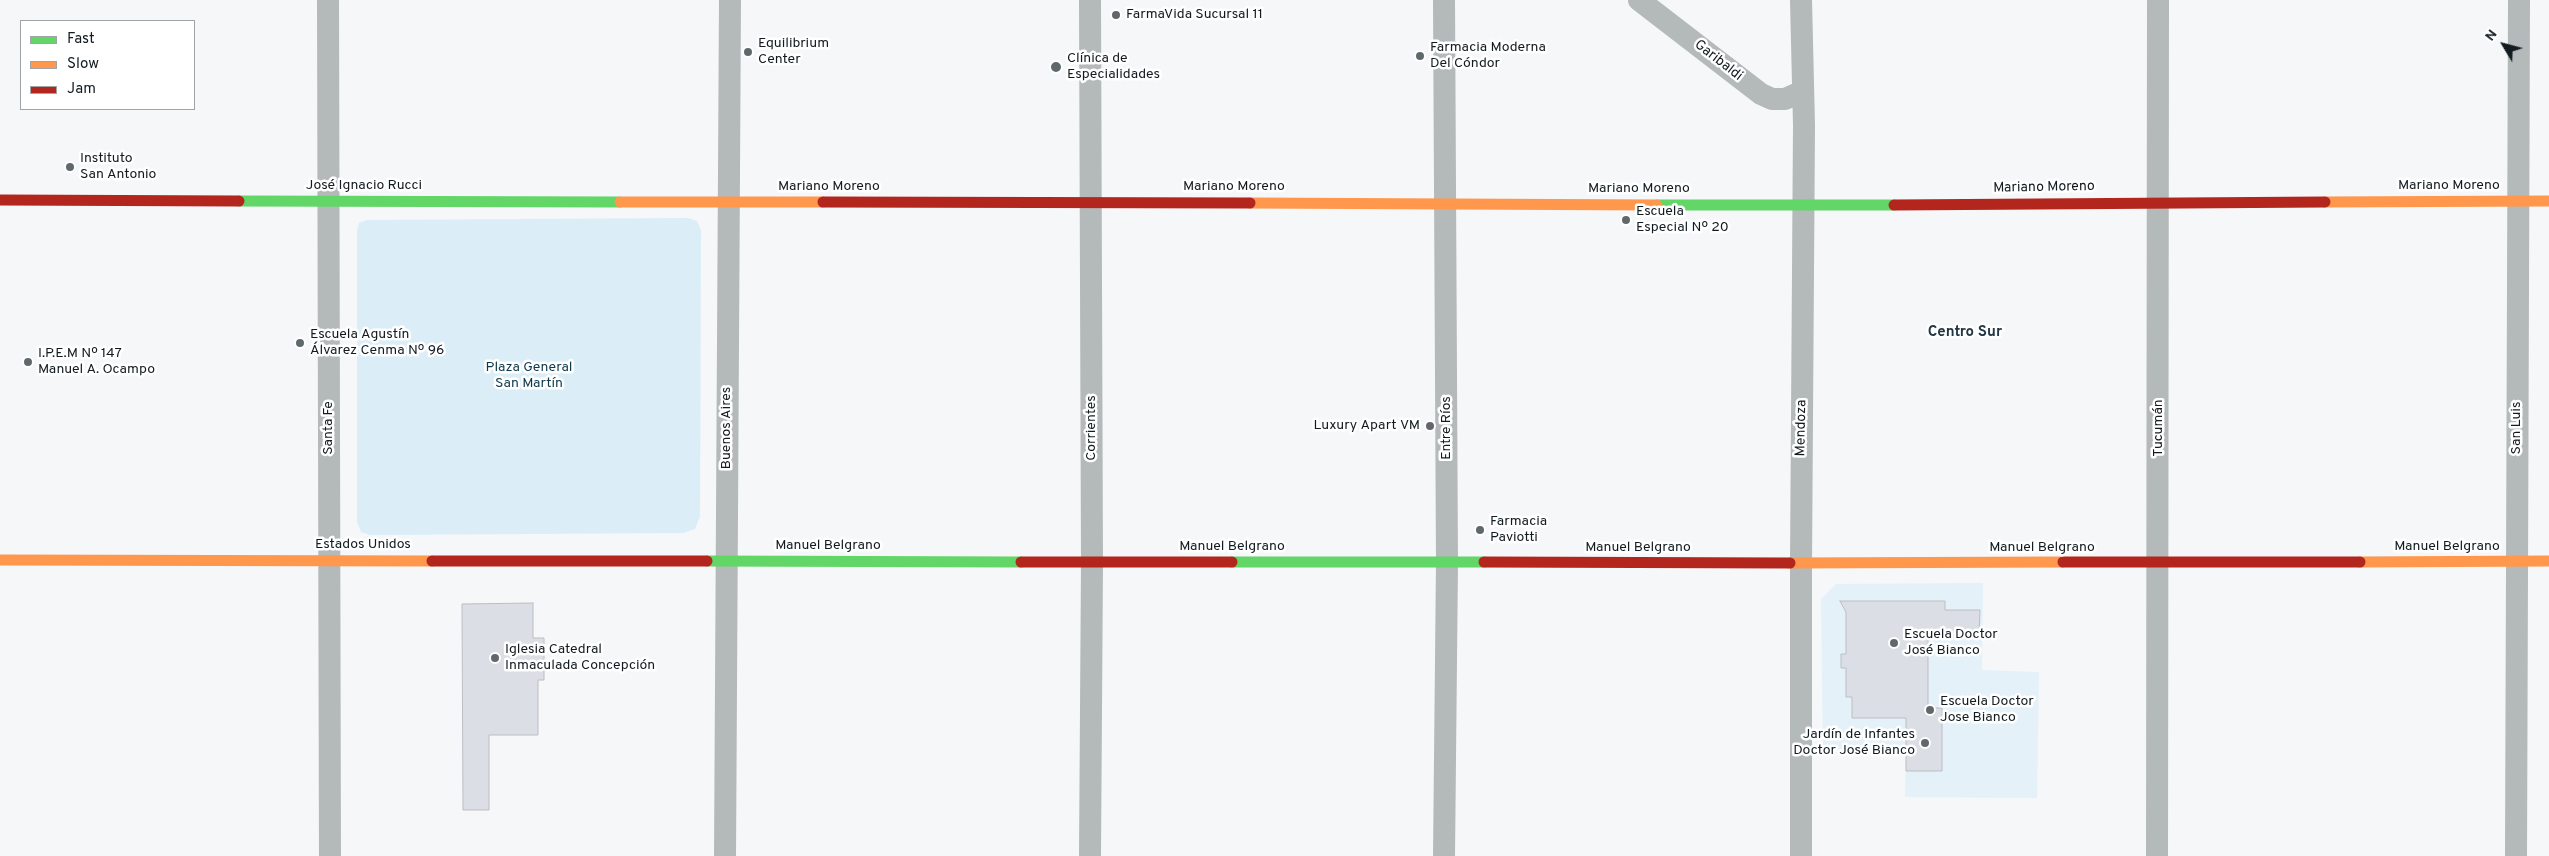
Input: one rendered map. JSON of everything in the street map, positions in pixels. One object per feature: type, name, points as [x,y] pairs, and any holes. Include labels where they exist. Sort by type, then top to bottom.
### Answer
[{"type":"street","name":"Santa Fe","points":[[328,0],[330,856]]},
{"type":"street","name":"Buenos Aires","points":[[725,856],[730,0]]},
{"type":"street","name":"Corrientes","points":[[1090,0],[1092,563],[1090,856]]},
{"type":"street","name":"Entre Ríos","points":[[1444,0],[1447,562],[1444,856]]},
{"type":"street","name":"Garibaldi","points":[[1639,0],[1761,94],[1772,99],[1785,99],[1803,92]]},
{"type":"street","name":"Mendoza","points":[[1801,0],[1804,205],[1801,564],[1802,856]]},
{"type":"street","name":"Tucumán","points":[[2157,856],[2159,564],[2158,0]]},
{"type":"street","name":"San Luis","points":[[2516,856],[2519,0]]},
{"type":"street","name":"José Ignacio Rucci","points":[[0,200],[729,201]]},
{"type":"street","name":"Mariano Moreno","points":[[729,201],[1446,202],[1804,205],[2159,201],[2549,201]]},
{"type":"street","name":"Estados Unidos","points":[[0,560],[726,560]]},
{"type":"street","name":"Manuel Belgrano","points":[[726,560],[1092,563],[1447,562],[1801,564],[2549,561]]},
{"type":"shaded area","name":"Escuela Doctor Jose Bianco","points":[[1983,583],[1982,670],[2039,672],[2037,798],[1905,797],[1906,749],[1823,750],[1821,599],[1836,584]]},
{"type":"green space","name":"Plaza General San Martín","points":[[688,218],[697,221],[701,230],[700,516],[695,529],[683,533],[370,535],[361,532],[357,522],[357,231],[359,223],[367,220]]},
{"type":"building","points":[[1840,601],[1945,601],[1945,610],[1980,610],[1979,637],[1928,637],[1928,708],[1942,708],[1942,771],[1906,771],[1906,718],[1852,718],[1852,697],[1846,697],[1846,668],[1841,668],[1841,654],[1846,654],[1846,612]]},
{"type":"building","points":[[533,603],[533,638],[544,638],[544,680],[538,680],[538,735],[489,735],[489,810],[463,810],[462,604]]},
{"type":"traffic: fast","points":[[239,201],[620,202]]},
{"type":"traffic: fast","points":[[1657,205],[1894,205]]},
{"type":"traffic: fast","points":[[707,561],[1021,562]]},
{"type":"traffic: fast","points":[[1232,562],[1484,562]]},
{"type":"traffic: slow","points":[[2325,202],[2549,201]]},
{"type":"traffic: slow","points":[[620,202],[823,202]]},
{"type":"traffic: slow","points":[[1250,203],[1657,205]]},
{"type":"traffic: slow","points":[[0,560],[432,561]]},
{"type":"traffic: slow","points":[[2360,562],[2549,561]]},
{"type":"traffic: slow","points":[[1790,563],[2063,562]]},
{"type":"traffic: jam","points":[[0,200],[239,201]]},
{"type":"traffic: jam","points":[[823,202],[1250,203]]},
{"type":"traffic: jam","points":[[1894,205],[2325,202]]},
{"type":"traffic: jam","points":[[432,561],[707,561]]},
{"type":"traffic: jam","points":[[1021,562],[1232,562]]},
{"type":"traffic: jam","points":[[1484,562],[1790,563]]},
{"type":"traffic: jam","points":[[2063,562],[2360,562]]},
{"type":"place","name":"FarmaVida Sucursal 11","points":[[1116,15]]},
{"type":"place","name":"Equilibrium Center","points":[[748,52]]},
{"type":"place","name":"Farmacia Moderna Del Cóndor","points":[[1420,56]]},
{"type":"place","name":"Clínica de Especialidades","points":[[1056,67]]},
{"type":"place","name":"Instituto San Antonio","points":[[70,167]]},
{"type":"place","name":"Escuela Especial Nº 20","points":[[1626,220]]},
{"type":"place","name":"Escuela Agustín Álvarez Cenma Nº 96","points":[[300,343]]},
{"type":"place","name":"I.P.E.M Nº 147 Manuel A. Ocampo","points":[[28,362]]},
{"type":"place","name":"Luxury Apart VM","points":[[1430,426]]},
{"type":"place","name":"Farmacia Paviotti","points":[[1480,530]]},
{"type":"place","name":"Escuela Doctor José Bianco","points":[[1894,643]]},
{"type":"place","name":"Iglesia Catedral Inmaculada Concepción","points":[[495,658]]},
{"type":"place","name":"Escuela Doctor Jose Bianco","points":[[1930,710]]},
{"type":"place","name":"Jardín de Infantes Doctor José Bianco","points":[[1925,743]]},
{"type":"district","name":"Centro Sur","points":[[1965,333]]}]
